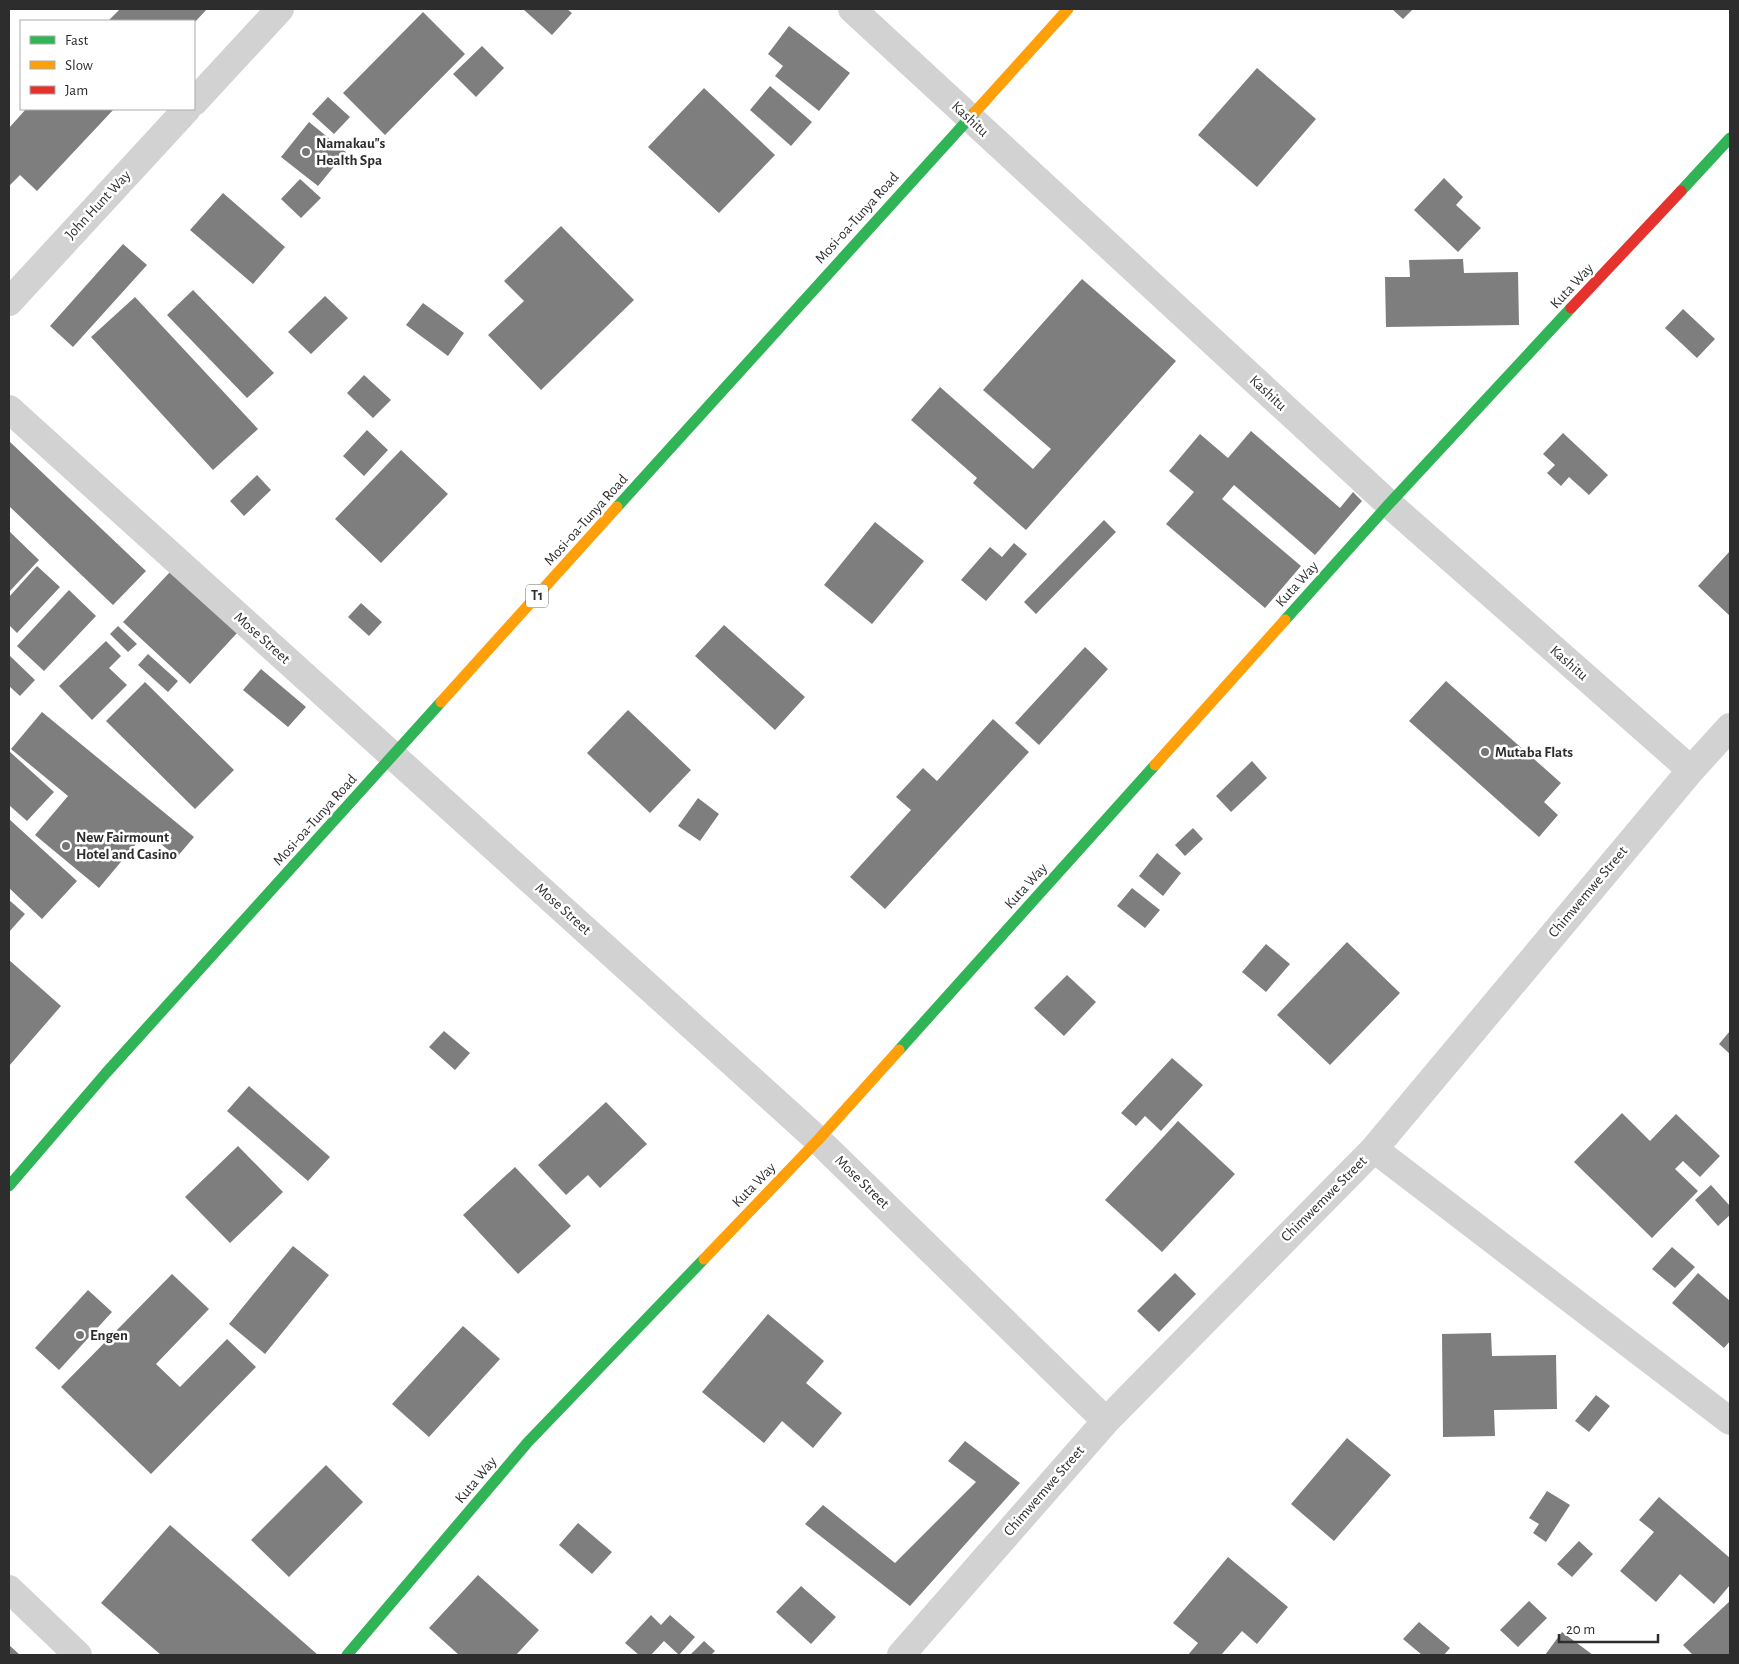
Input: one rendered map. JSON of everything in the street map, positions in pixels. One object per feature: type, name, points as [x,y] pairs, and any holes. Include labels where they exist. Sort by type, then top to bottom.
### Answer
[{"type":"main road","name":"Mosi-oa-Tunya Road","points":[[9,1186],[106,1073],[394,756],[968,117],[1068,9]]},
{"type":"main road","name":"Kuta Way","points":[[347,1655],[528,1442],[818,1140],[1389,504],[1730,138]]},
{"type":"street","points":[[195,101],[280,9]]},
{"type":"street","name":"Kashitu","points":[[852,9],[1389,504],[1690,770]]},
{"type":"street","name":"John Hunt Way","points":[[9,302],[186,110]]},
{"type":"street","name":"Mose Street","points":[[9,409],[818,1140],[1106,1421]]},
{"type":"street","name":"Chimwemwe Street","points":[[901,1655],[1106,1421],[1374,1148],[1690,770],[1730,727]]},
{"type":"street","points":[[1374,1148],[1730,1421]]},
{"type":"street","points":[[9,1589],[78,1655]]},
{"type":"building","points":[[120,9],[207,9],[195,22],[195,20],[109,20]]},
{"type":"building","points":[[523,9],[567,9],[572,13],[552,35]]},
{"type":"building","points":[[1392,9],[1413,9],[1403,19]]},
{"type":"building","points":[[423,12],[465,54],[385,135],[343,93]]},
{"type":"building","points":[[789,26],[850,73],[819,111],[775,76],[783,66],[768,54]]},
{"type":"building","points":[[482,46],[504,68],[476,97],[453,74]]},
{"type":"building","points":[[1257,68],[1316,119],[1257,187],[1198,135]]},
{"type":"building","points":[[770,86],[812,122],[791,146],[750,110]]},
{"type":"building","points":[[704,88],[775,155],[719,213],[648,147]]},
{"type":"building","points":[[328,97],[350,117],[334,134],[312,114]]},
{"type":"building","points":[[25,110],[113,110],[37,191],[20,175],[9,186],[9,128]]},
{"type":"building","points":[[309,122],[346,152],[318,186],[281,157]]},
{"type":"building","points":[[1444,178],[1463,197],[1456,205],[1481,228],[1458,252],[1414,210]]},
{"type":"building","points":[[300,179],[321,198],[301,218],[281,199]]},
{"type":"building","points":[[223,193],[285,247],[253,284],[190,230]]},
{"type":"building","points":[[561,226],[634,300],[541,390],[488,335],[524,301],[504,281]]},
{"type":"building","points":[[123,244],[147,265],[73,347],[50,326]]},
{"type":"building","points":[[1463,259],[1464,273],[1518,272],[1519,325],[1386,327],[1385,277],[1410,277],[1409,260]]},
{"type":"building","points":[[1082,279],[1176,361],[1026,530],[973,483],[977,478],[911,420],[940,387],[1033,469],[1051,449],[983,390]]},
{"type":"building","points":[[193,290],[274,373],[247,398],[167,315]]},
{"type":"building","points":[[325,296],[348,318],[311,354],[288,332]]},
{"type":"building","points":[[135,297],[258,429],[213,470],[91,337]]},
{"type":"building","points":[[423,303],[464,333],[448,356],[406,325]]},
{"type":"building","points":[[1683,309],[1715,339],[1697,358],[1665,328]]},
{"type":"building","points":[[364,375],[391,400],[373,418],[347,393]]},
{"type":"building","points":[[367,430],[388,450],[364,476],[343,456]]},
{"type":"building","points":[[1251,431],[1340,508],[1353,492],[1362,501],[1315,555],[1234,485],[1222,499],[1301,566],[1265,608],[1166,524],[1194,492],[1169,471],[1200,434],[1228,458]]},
{"type":"building","points":[[1563,433],[1608,475],[1589,495],[1569,477],[1561,486],[1547,473],[1555,465],[1543,454]]},
{"type":"building","points":[[9,441],[146,571],[113,605],[9,506]]},
{"type":"building","points":[[401,450],[448,494],[381,563],[335,519]]},
{"type":"building","points":[[257,475],[271,490],[244,516],[230,501]]},
{"type":"building","points":[[1104,520],[1116,532],[1036,614],[1024,602]]},
{"type":"building","points":[[875,522],[924,561],[872,624],[824,585]]},
{"type":"building","points":[[9,531],[39,560],[9,592]]},
{"type":"building","points":[[1014,543],[1027,554],[986,601],[961,580],[990,547],[1002,557]]},
{"type":"building","points":[[1730,551],[1730,616],[1698,586]]},
{"type":"building","points":[[37,566],[60,587],[17,633],[9,625],[9,597]]},
{"type":"building","points":[[170,572],[237,633],[190,684],[123,622]]},
{"type":"building","points":[[69,590],[96,616],[44,671],[17,646]]},
{"type":"building","points":[[361,603],[382,622],[369,636],[348,617]]},
{"type":"building","points":[[724,625],[805,697],[775,730],[695,656]]},
{"type":"building","points":[[118,626],[137,644],[128,652],[110,634]]},
{"type":"building","points":[[106,641],[121,656],[109,668],[127,685],[92,720],[59,686]]},
{"type":"building","points":[[1085,647],[1108,669],[1039,745],[1015,723]]},
{"type":"building","points":[[148,654],[178,681],[168,692],[138,665]]},
{"type":"building","points":[[9,655],[35,680],[20,696],[9,686]]},
{"type":"building","points":[[261,669],[306,707],[288,727],[243,690]]},
{"type":"building","name":"Mutaba Flats","points":[[1446,681],[1561,783],[1544,802],[1558,815],[1539,837],[1409,721]]},
{"type":"building","points":[[145,682],[234,770],[195,809],[106,721]]},
{"type":"building","points":[[628,710],[691,770],[650,813],[587,753]]},
{"type":"building","points":[[42,712],[194,837],[177,857],[146,832],[99,888],[35,835],[68,796],[11,749]]},
{"type":"building","points":[[993,719],[1029,752],[885,909],[850,877],[911,810],[896,797],[923,768],[937,781]]},
{"type":"building","points":[[9,751],[54,792],[27,821],[9,805]]},
{"type":"building","points":[[1252,761],[1267,778],[1231,812],[1216,796]]},
{"type":"building","points":[[698,798],[719,814],[700,841],[678,826]]},
{"type":"building","points":[[9,819],[77,881],[42,919],[9,888]]},
{"type":"building","points":[[1193,828],[1203,839],[1185,856],[1175,845]]},
{"type":"building","points":[[1157,853],[1181,873],[1163,896],[1139,876]]},
{"type":"building","points":[[1132,888],[1160,910],[1145,928],[1117,906]]},
{"type":"building","points":[[9,900],[25,914],[9,932]]},
{"type":"building","points":[[1347,942],[1400,993],[1330,1065],[1277,1015]]},
{"type":"building","points":[[1266,944],[1290,964],[1266,992],[1242,972]]},
{"type":"building","points":[[9,960],[61,1006],[9,1066]]},
{"type":"building","points":[[1067,975],[1096,1002],[1064,1036],[1034,1008]]},
{"type":"building","points":[[444,1031],[470,1053],[455,1070],[429,1047]]},
{"type":"building","points":[[1730,1031],[1730,1054],[1719,1044]]},
{"type":"building","points":[[1172,1058],[1203,1085],[1161,1131],[1145,1116],[1136,1126],[1121,1113]]},
{"type":"building","points":[[249,1086],[330,1157],[308,1181],[227,1111]]},
{"type":"building","points":[[606,1102],[647,1144],[600,1188],[588,1175],[566,1195],[538,1165]]},
{"type":"building","points":[[1622,1113],[1650,1141],[1676,1114],[1720,1156],[1700,1177],[1683,1161],[1675,1169],[1698,1191],[1652,1238],[1574,1162]]},
{"type":"building","points":[[1178,1121],[1235,1174],[1162,1252],[1105,1200]]},
{"type":"building","points":[[238,1146],[283,1192],[230,1243],[185,1197]]},
{"type":"building","points":[[515,1167],[571,1226],[518,1274],[463,1215]]},
{"type":"building","points":[[1711,1185],[1730,1206],[1730,1215],[1718,1226],[1695,1200]]},
{"type":"building","points":[[293,1246],[329,1275],[265,1354],[229,1324]]},
{"type":"building","points":[[1672,1247],[1695,1267],[1675,1288],[1652,1269]]},
{"type":"building","points":[[1175,1273],[1196,1294],[1159,1332],[1137,1311]]},
{"type":"building","points":[[1698,1273],[1730,1301],[1730,1341],[1724,1348],[1672,1303]]},
{"type":"building","points":[[172,1274],[209,1309],[156,1364],[180,1387],[227,1339],[256,1367],[151,1474],[61,1387]]},
{"type":"building","points":[[88,1290],[112,1312],[59,1370],[35,1348]]},
{"type":"building","points":[[768,1314],[824,1361],[806,1383],[842,1413],[813,1448],[782,1421],[764,1443],[702,1392]]},
{"type":"building","points":[[463,1326],[500,1359],[429,1437],[392,1404]]},
{"type":"building","points":[[1491,1333],[1492,1356],[1556,1355],[1557,1409],[1494,1410],[1495,1436],[1443,1437],[1442,1334]]},
{"type":"building","points":[[1596,1395],[1610,1406],[1589,1432],[1575,1421]]},
{"type":"building","points":[[1347,1438],[1391,1475],[1334,1541],[1291,1504]]},
{"type":"building","points":[[965,1441],[1020,1483],[910,1606],[805,1524],[823,1505],[895,1563],[976,1482],[948,1461]]},
{"type":"building","points":[[326,1465],[363,1502],[289,1577],[251,1540]]},
{"type":"building","points":[[1547,1491],[1570,1505],[1546,1542],[1533,1533],[1539,1524],[1529,1518]]},
{"type":"building","points":[[1659,1497],[1730,1558],[1730,1585],[1714,1604],[1680,1574],[1656,1602],[1620,1571],[1654,1532],[1639,1520]]},
{"type":"building","points":[[578,1523],[612,1552],[592,1574],[559,1545]]},
{"type":"building","points":[[170,1525],[318,1655],[161,1655],[101,1603]]},
{"type":"building","points":[[1579,1541],[1593,1554],[1572,1577],[1557,1564]]},
{"type":"building","points":[[1228,1557],[1288,1607],[1257,1644],[1242,1631],[1221,1655],[1188,1655],[1198,1643],[1173,1623]]},
{"type":"building","points":[[478,1575],[539,1630],[516,1655],[459,1655],[429,1628]]},
{"type":"building","points":[[801,1586],[836,1617],[811,1644],[776,1612]]},
{"type":"building","points":[[1529,1601],[1547,1618],[1518,1647],[1500,1630]]},
{"type":"building","points":[[1730,1601],[1730,1655],[1693,1655],[1683,1645]]},
{"type":"building","points":[[651,1615],[661,1625],[670,1615],[695,1637],[679,1655],[664,1641],[651,1655],[639,1655],[625,1643]]},
{"type":"building","points":[[1419,1622],[1450,1648],[1444,1655],[1422,1655],[1403,1639]]},
{"type":"building","points":[[1562,1632],[1593,1655],[1545,1655]]},
{"type":"building","points":[[704,1641],[715,1651],[711,1655],[690,1655]]},
{"type":"building","points":[[9,1645],[20,1655],[9,1655]]},
{"type":"traffic: fast","points":[[617,507],[975,112]]},
{"type":"traffic: fast","points":[[1681,191],[1730,138]]},
{"type":"traffic: fast","points":[[1285,620],[1389,504],[1571,308]]},
{"type":"traffic: fast","points":[[9,1186],[106,1073],[441,702]]},
{"type":"traffic: fast","points":[[899,1050],[1155,765]]},
{"type":"traffic: fast","points":[[347,1655],[528,1442],[704,1259]]},
{"type":"traffic: slow","points":[[975,112],[1068,9]]},
{"type":"traffic: slow","points":[[441,702],[617,507]]},
{"type":"traffic: slow","points":[[1155,765],[1285,620]]},
{"type":"traffic: slow","points":[[704,1259],[818,1140],[899,1050]]},
{"type":"traffic: jam","points":[[1571,308],[1681,191]]},
{"type":"place","name":"Namakau\"s Health Spa","points":[[306,152]]},
{"type":"place","name":"Mutaba Flats","points":[[1485,752]]},
{"type":"place","name":"New Fairmount Hotel and Casino","points":[[66,846]]},
{"type":"place","name":"Engen","points":[[80,1335]]}]
